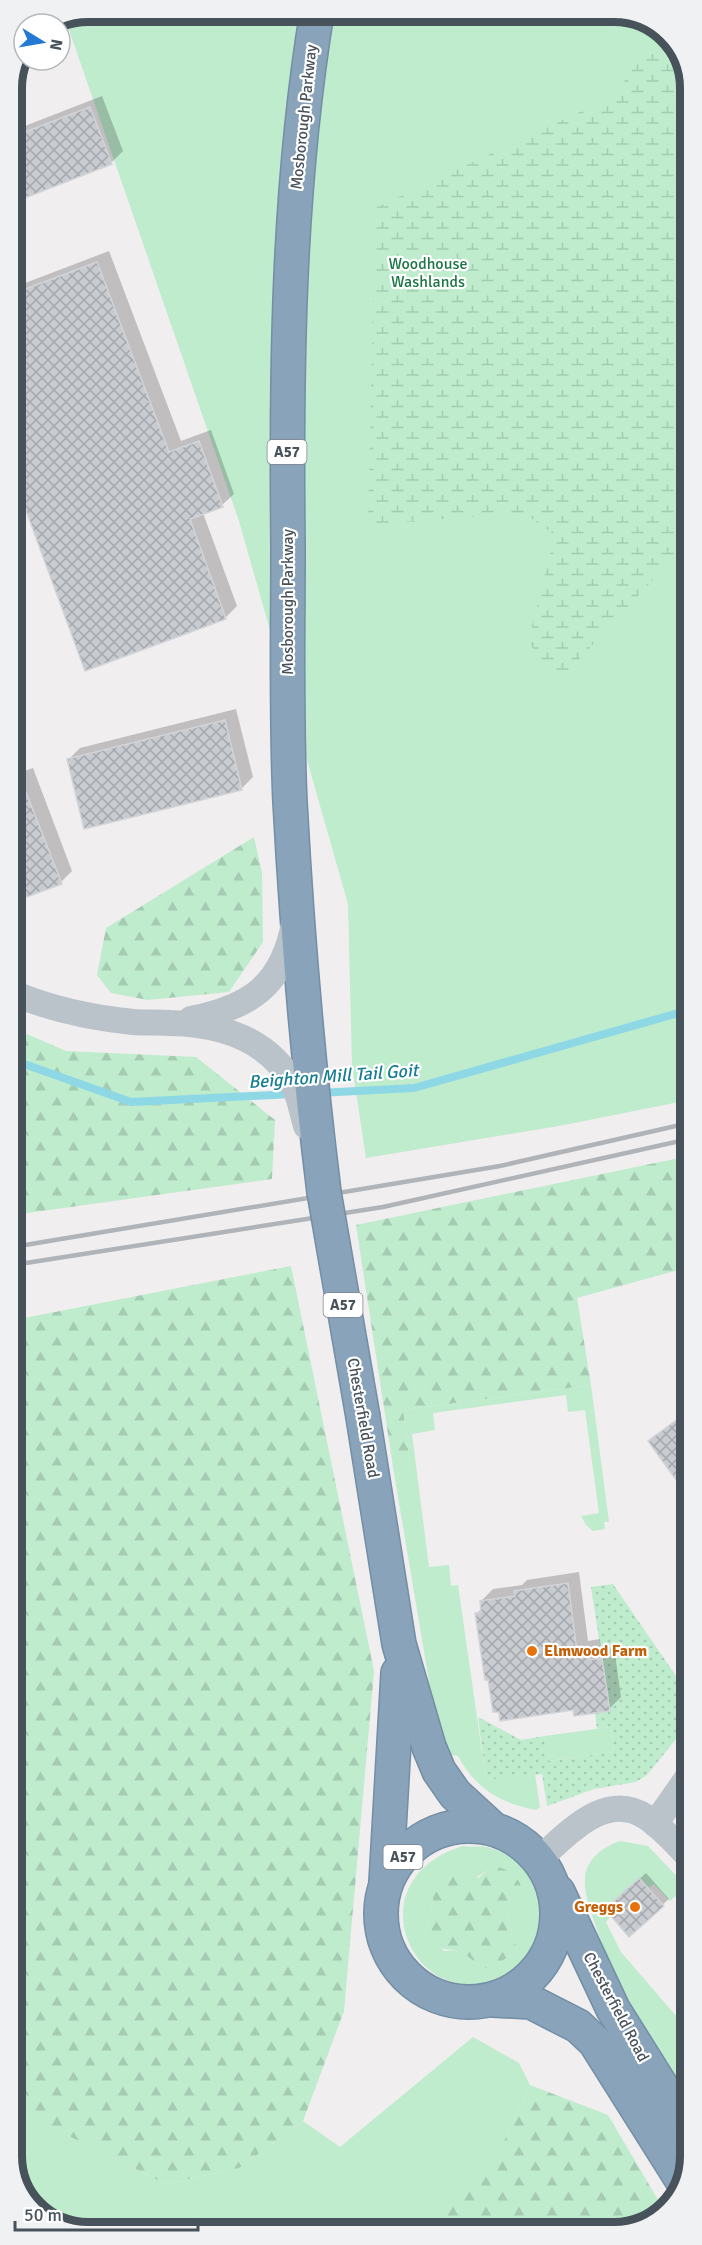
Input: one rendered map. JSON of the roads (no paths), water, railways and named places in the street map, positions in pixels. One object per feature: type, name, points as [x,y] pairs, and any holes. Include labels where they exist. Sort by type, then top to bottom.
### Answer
[{"type":"highway","name":"Mosborough Parkway","points":[[314,22],[296,193],[287,331],[290,801],[298,893],[303,1090],[324,1192]]},
{"type":"highway","name":"Chesterfield Road","points":[[324,1192],[399,1644],[429,1748],[439,1772],[455,1794],[492,1828]]},
{"type":"highway","name":"Chesterfield Road","points":[[386,1884],[399,1644]]},
{"type":"highway","name":"A57","points":[[468,1825],[492,1828],[520,1841],[545,1868],[557,1920],[549,1950],[536,1971],[519,1989],[493,2000],[450,2000],[431,1995],[415,1983],[394,1960],[383,1932],[381,1915],[386,1884],[410,1848],[438,1831],[468,1825]]},
{"type":"highway","name":"Chesterfield Road","points":[[545,1868],[613,2009],[680,2116]]},
{"type":"highway","name":"Chesterfield Road","points":[[493,2000],[531,2002],[578,2026],[595,2042],[677,2172]]},
{"type":"street","points":[[170,1023],[225,1012],[244,1004],[260,991],[274,975],[287,948],[294,927],[298,893]]},
{"type":"street","points":[[22,996],[96,1017],[137,1023],[215,1027],[246,1038],[276,1060],[303,1090]]},
{"type":"street","points":[[656,1824],[680,1789]]},
{"type":"street","points":[[545,1868],[586,1819],[605,1811],[622,1809],[634,1811],[656,1824],[680,1848]]},
{"type":"waterway","name":"Beighton Mill Tail Goit","points":[[319,1093],[414,1088],[680,1013]]},
{"type":"waterway","name":"Beighton Mill Tail Goit","points":[[22,1063],[131,1102],[292,1094]]},
{"type":"railway","points":[[22,1246],[500,1166],[680,1125]]},
{"type":"railway","points":[[22,1264],[383,1207],[680,1141]]},
{"type":"place","name":"Elmwood Farm","points":[[532,1651]]},
{"type":"place","name":"Greggs","points":[[635,1907]]},
{"type":"park label","name":"Woodhouse Washlands","points":[[428,273]]}]
